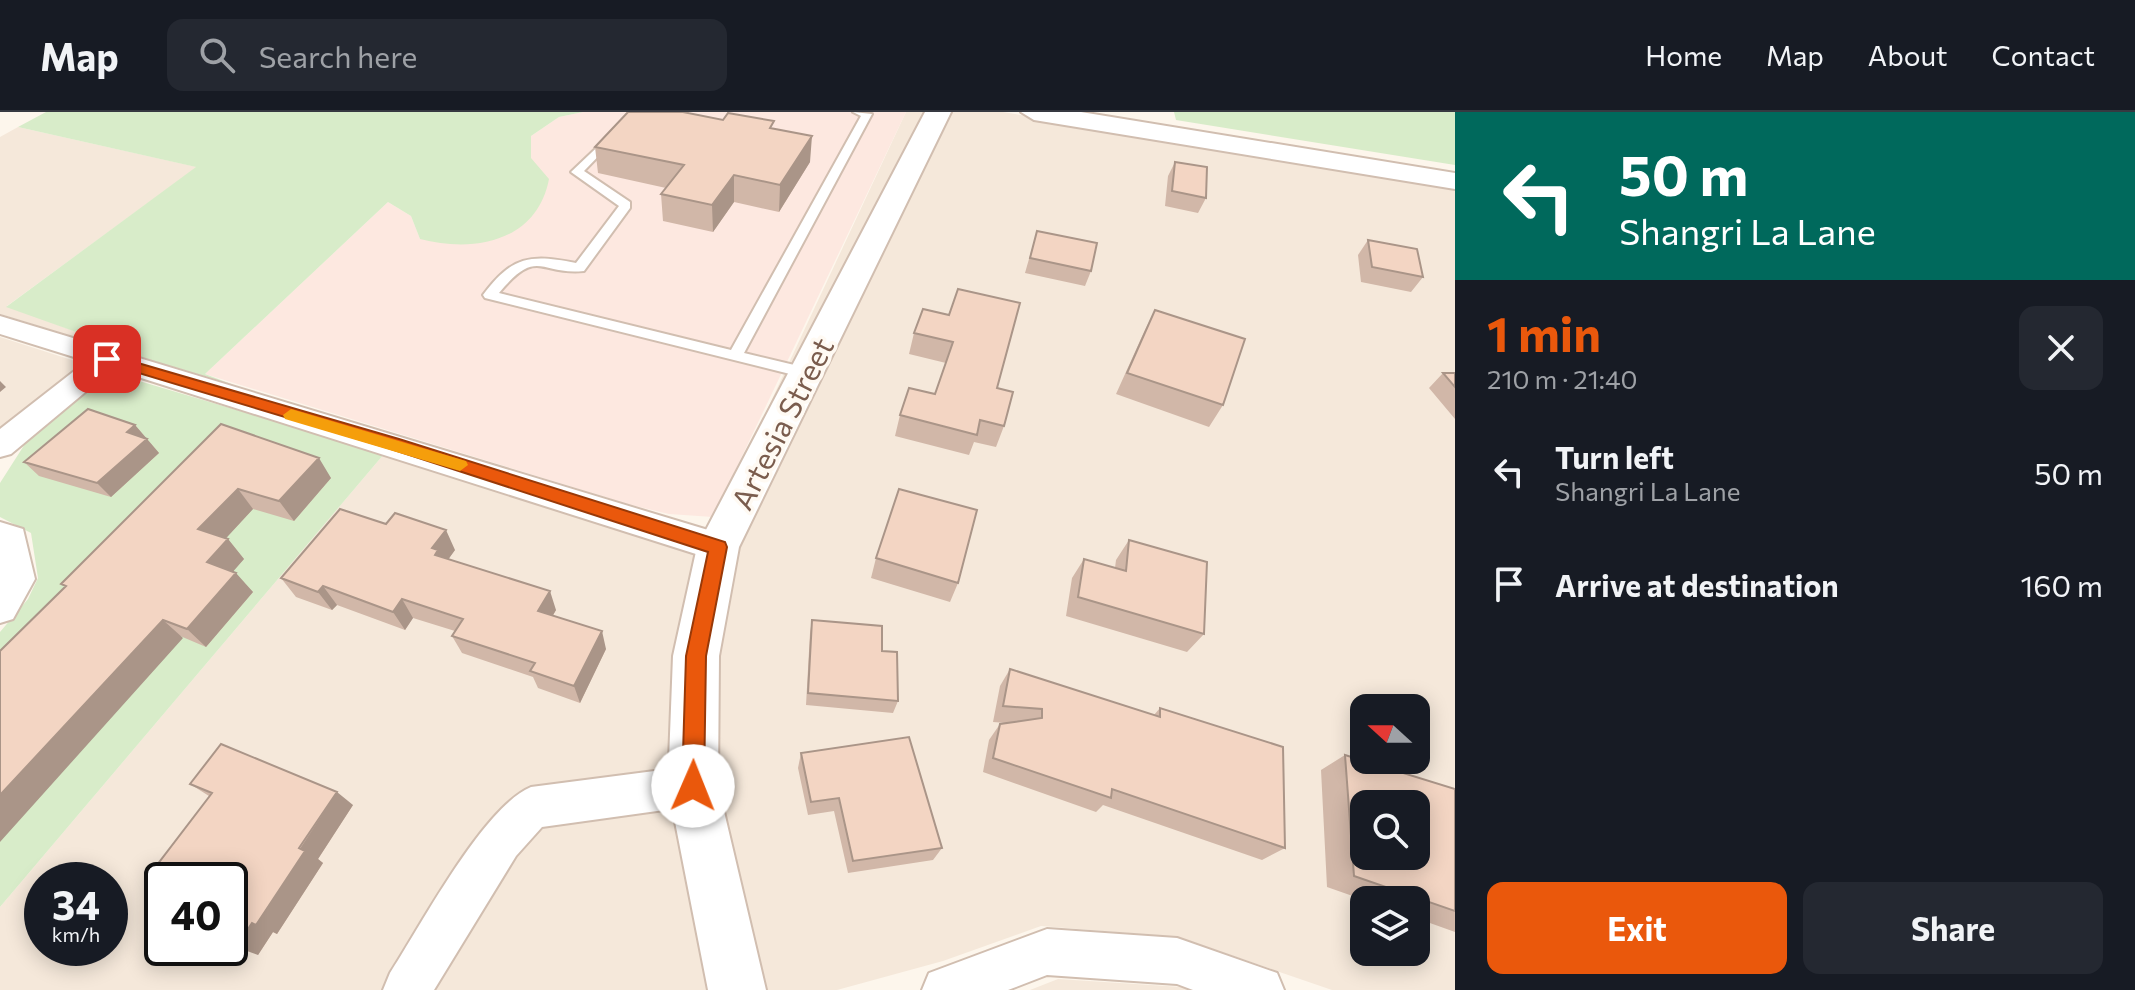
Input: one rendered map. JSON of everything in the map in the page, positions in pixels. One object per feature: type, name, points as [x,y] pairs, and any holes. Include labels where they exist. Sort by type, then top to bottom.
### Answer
[{"type":"street","name":"Artesia Street","points":[[737,990],[693,786],[696,656],[718,547],[938,112]]},
{"type":"street","points":[[1034,112],[1455,181]]},
{"type":"street","points":[[0,325],[393,444],[718,547]]},
{"type":"street","points":[[0,446],[107,359]]},
{"type":"street","points":[[0,535],[11,539],[18,579],[0,608]]},
{"type":"street","points":[[407,990],[501,841],[531,808],[693,786]]},
{"type":"street","points":[[946,990],[1047,952],[1177,961],[1260,990]]},
{"type":"lane","points":[[735,356],[867,114],[858,112]]},
{"type":"lane","points":[[617,130],[577,172],[626,205],[579,268],[536,259],[511,269],[490,295],[806,373]]},
{"type":"shaded area","points":[[583,112],[906,112],[713,517],[669,514],[631,505],[205,374],[388,202],[411,216],[420,239],[531,158],[531,136],[559,117]]},
{"type":"shaded area","points":[[906,112],[925,112],[745,457]]},
{"type":"shaded area","points":[[950,112],[1003,112],[1455,186],[1455,990],[1332,990],[1178,937],[1041,926],[943,961],[837,990],[765,990],[716,786],[717,659],[738,552]]},
{"type":"shaded area","points":[[18,127],[197,167],[7,306],[93,338],[91,342],[0,314],[0,137]]},
{"type":"shaded area","points":[[0,337],[78,362],[69,375],[0,431]]},
{"type":"shaded area","points":[[384,454],[697,555],[710,990],[0,990],[0,907],[24,879],[24,966],[128,966],[128,862],[38,862]]},
{"type":"shaded area","points":[[1058,979],[1182,987],[1189,990],[1030,990]]},
{"type":"green space","points":[[46,112],[583,112],[559,117],[531,136],[531,158],[549,179],[542,200],[531,217],[517,229],[481,243],[441,243],[420,239],[411,216],[388,202],[205,374],[234,385],[91,342],[93,338],[6,307],[196,167],[18,127]]},
{"type":"green space","points":[[1174,112],[1455,112],[1455,165],[1176,120]]},
{"type":"green space","points":[[109,372],[384,454],[38,862],[24,862],[24,879],[0,907],[0,632],[28,599],[38,578],[31,533],[0,517],[0,483],[30,436]]},
{"type":"building","points":[[628,112],[683,112],[723,120],[728,113],[774,121],[770,128],[812,136],[780,185],[734,175],[712,205],[661,194],[684,165],[595,147]]},
{"type":"building","points":[[1175,162],[1207,167],[1206,198],[1172,191]]},
{"type":"building","points":[[1037,231],[1097,243],[1091,271],[1030,258]]},
{"type":"building","points":[[1368,240],[1417,249],[1423,277],[1372,267]]},
{"type":"building","points":[[958,289],[1020,303],[997,388],[1013,392],[1004,426],[980,420],[977,435],[900,415],[909,388],[935,394],[953,342],[914,333],[923,309],[949,315]]},
{"type":"building","points":[[1155,310],[1245,339],[1223,405],[1127,373]]},
{"type":"building","points":[[1443,373],[1455,373],[1455,387]]},
{"type":"building","points":[[88,409],[135,425],[127,432],[147,439],[97,483],[24,462]]},
{"type":"building","points":[[221,424],[319,458],[279,501],[238,489],[198,529],[228,539],[207,562],[236,573],[187,629],[163,620],[0,795],[0,651],[66,586],[61,584]]},
{"type":"building","points":[[899,489],[977,510],[958,583],[876,558]]},
{"type":"building","points":[[340,509],[386,524],[395,513],[446,530],[432,548],[438,550],[435,555],[550,591],[538,611],[602,631],[574,686],[530,671],[535,663],[452,636],[463,619],[402,599],[393,612],[323,586],[318,592],[281,578]]},
{"type":"building","points":[[1129,540],[1207,562],[1204,634],[1078,597],[1084,559],[1126,571]]},
{"type":"building","points":[[812,620],[882,626],[882,651],[897,652],[898,701],[808,693]]},
{"type":"building","points":[[1010,669],[1160,717],[1160,708],[1283,747],[1285,848],[1112,789],[1111,798],[993,758],[1000,724],[1042,718],[1042,709],[1003,706]]},
{"type":"building","points":[[909,737],[942,848],[853,861],[839,798],[811,802],[801,753]]},
{"type":"building","points":[[221,744],[337,792],[299,848],[305,851],[256,925],[252,923],[248,929],[248,862],[159,862],[212,793],[190,784]]},
{"type":"building","points":[[1345,755],[1350,757],[1350,774],[1406,774],[1455,789],[1455,911],[1430,902],[1430,886],[1383,886],[1354,876],[1354,870],[1430,870],[1430,790],[1350,790],[1350,822]]},
{"type":"slow traffic","points":[[291,415],[460,465]]},
{"type":"route","points":[[107,359],[393,444],[718,547],[696,656],[693,786]]}]
